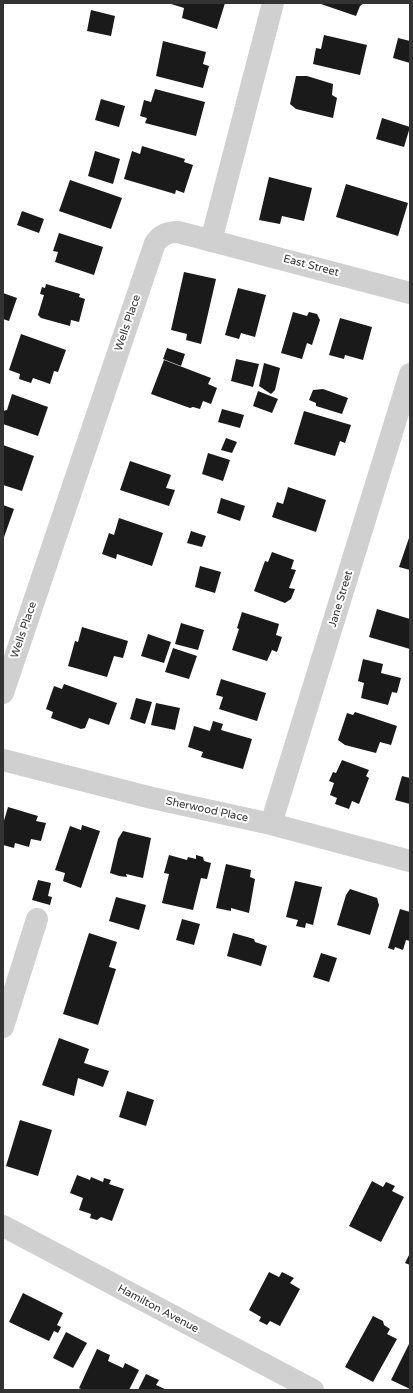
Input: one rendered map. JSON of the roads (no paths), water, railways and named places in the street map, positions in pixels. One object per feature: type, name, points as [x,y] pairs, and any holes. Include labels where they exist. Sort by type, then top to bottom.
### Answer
[{"type":"street","points":[[211,241],[273,3]]},
{"type":"street","name":"Wells Place","points":[[3,693],[155,243],[160,237],[168,232],[178,232],[211,241]]},
{"type":"street","name":"East Street","points":[[211,241],[410,293]]},
{"type":"street","name":"Jane Street","points":[[271,824],[410,374]]},
{"type":"street","name":"Sherwood Place","points":[[3,760],[152,798],[271,824],[410,862]]},
{"type":"street","points":[[3,1027],[37,920]]},
{"type":"street","name":"Hamilton Avenue","points":[[3,1226],[313,1390]]}]
